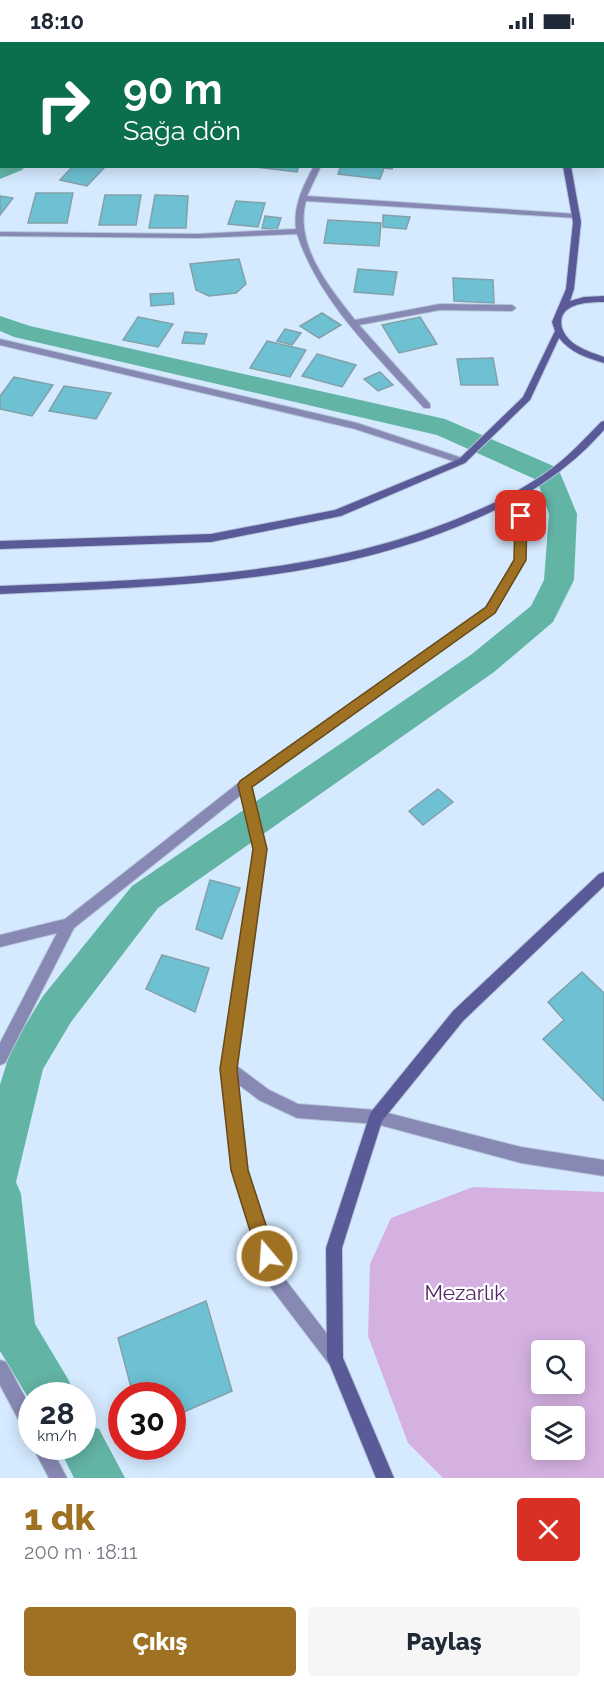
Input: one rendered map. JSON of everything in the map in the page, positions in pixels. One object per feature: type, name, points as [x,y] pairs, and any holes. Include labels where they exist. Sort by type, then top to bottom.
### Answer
[{"type":"main road","points":[[0,545],[211,538],[337,513],[462,460],[527,398],[557,333],[557,317],[570,289],[576,216],[567,168]]},
{"type":"main road","points":[[562,310],[585,300],[604,298]]},
{"type":"main road","points":[[557,333],[574,350],[604,360]]},
{"type":"main road","points":[[0,590],[220,579],[326,563],[449,529],[526,490],[569,461],[604,424]]},
{"type":"main road","points":[[385,1478],[335,1358],[334,1248],[376,1117],[458,1016],[604,878]]},
{"type":"street","points":[[317,168],[302,198],[299,231],[325,291],[427,406]]},
{"type":"street","points":[[302,198],[576,216]]},
{"type":"street","points":[[0,234],[198,236],[299,231]]},
{"type":"street","points":[[354,323],[440,307],[512,308]]},
{"type":"street","points":[[0,342],[357,426],[462,460]]},
{"type":"street","points":[[0,1058],[69,924],[245,785],[490,610],[520,560],[526,490]]},
{"type":"street","points":[[245,785],[260,849],[229,1069],[240,1170],[274,1278],[335,1358]]},
{"type":"street","points":[[0,941],[69,924]]},
{"type":"street","points":[[229,1069],[264,1095],[297,1111],[376,1117],[521,1155],[604,1168]]},
{"type":"street","points":[[0,1368],[18,1402]]},
{"type":"street","points":[[48,1460],[58,1478]]},
{"type":"green space","name":"Mezarlık","points":[[473,1187],[604,1192],[604,1478],[443,1478],[408,1443],[368,1336],[370,1264],[391,1218]]},
{"type":"building","points":[[71,168],[104,168],[87,186],[60,180]]},
{"type":"building","points":[[264,168],[298,168],[297,172]]},
{"type":"building","points":[[340,168],[384,168],[380,179],[338,174]]},
{"type":"building","points":[[36,193],[73,193],[67,223],[28,223]]},
{"type":"building","points":[[105,195],[141,195],[136,225],[99,225]]},
{"type":"building","points":[[155,195],[188,196],[186,228],[149,228]]},
{"type":"building","points":[[0,196],[13,198],[0,215]]},
{"type":"building","points":[[236,201],[265,203],[258,227],[228,224]]},
{"type":"building","points":[[383,215],[410,217],[406,229],[383,227]]},
{"type":"building","points":[[265,216],[281,218],[277,230],[262,228]]},
{"type":"building","points":[[328,220],[381,223],[379,246],[324,243]]},
{"type":"building","points":[[239,259],[246,284],[236,293],[209,296],[196,290],[190,264]]},
{"type":"building","points":[[358,269],[397,272],[393,295],[354,292]]},
{"type":"building","points":[[453,278],[493,280],[494,303],[454,301]]},
{"type":"building","points":[[173,293],[174,304],[151,306],[150,294]]},
{"type":"building","points":[[322,313],[341,325],[319,338],[300,326]]},
{"type":"building","points":[[138,317],[173,324],[158,347],[123,340]]},
{"type":"building","points":[[420,317],[437,344],[399,353],[382,325]]},
{"type":"building","points":[[285,329],[301,333],[292,345],[277,341]]},
{"type":"building","points":[[185,332],[207,334],[204,344],[182,343]]},
{"type":"building","points":[[267,341],[306,350],[290,377],[250,368]]},
{"type":"building","points":[[317,354],[356,365],[342,387],[302,376]]},
{"type":"building","points":[[493,358],[498,385],[461,385],[457,359]]},
{"type":"building","points":[[380,372],[393,385],[378,391],[364,379]]},
{"type":"building","points":[[14,377],[53,385],[32,416],[0,409],[0,396]]},
{"type":"building","points":[[64,386],[111,393],[96,419],[49,411]]},
{"type":"building","points":[[438,789],[453,802],[423,825],[409,811]]},
{"type":"building","points":[[210,880],[240,888],[222,939],[196,929]]},
{"type":"building","points":[[162,955],[209,968],[195,1012],[146,989]]},
{"type":"building","points":[[582,972],[604,993],[604,1101],[543,1039],[564,1020],[548,1002]]},
{"type":"building","points":[[206,1301],[232,1391],[186,1411],[186,1382],[130,1382],[118,1338]]},
{"type":"waterway","points":[[0,173],[11,168]]},
{"type":"waterway","points":[[0,323],[23,332],[445,428],[548,474],[563,514],[559,580],[542,614],[483,663],[145,897],[57,1009],[25,1063],[0,1170]]},
{"type":"waterway","points":[[0,1194],[13,1330],[44,1382]]},
{"type":"waterway","points":[[90,1460],[101,1478]]},
{"type":"route","points":[[267,1256],[240,1170],[229,1069],[260,849],[245,785],[490,610],[520,560],[521,516]]}]
